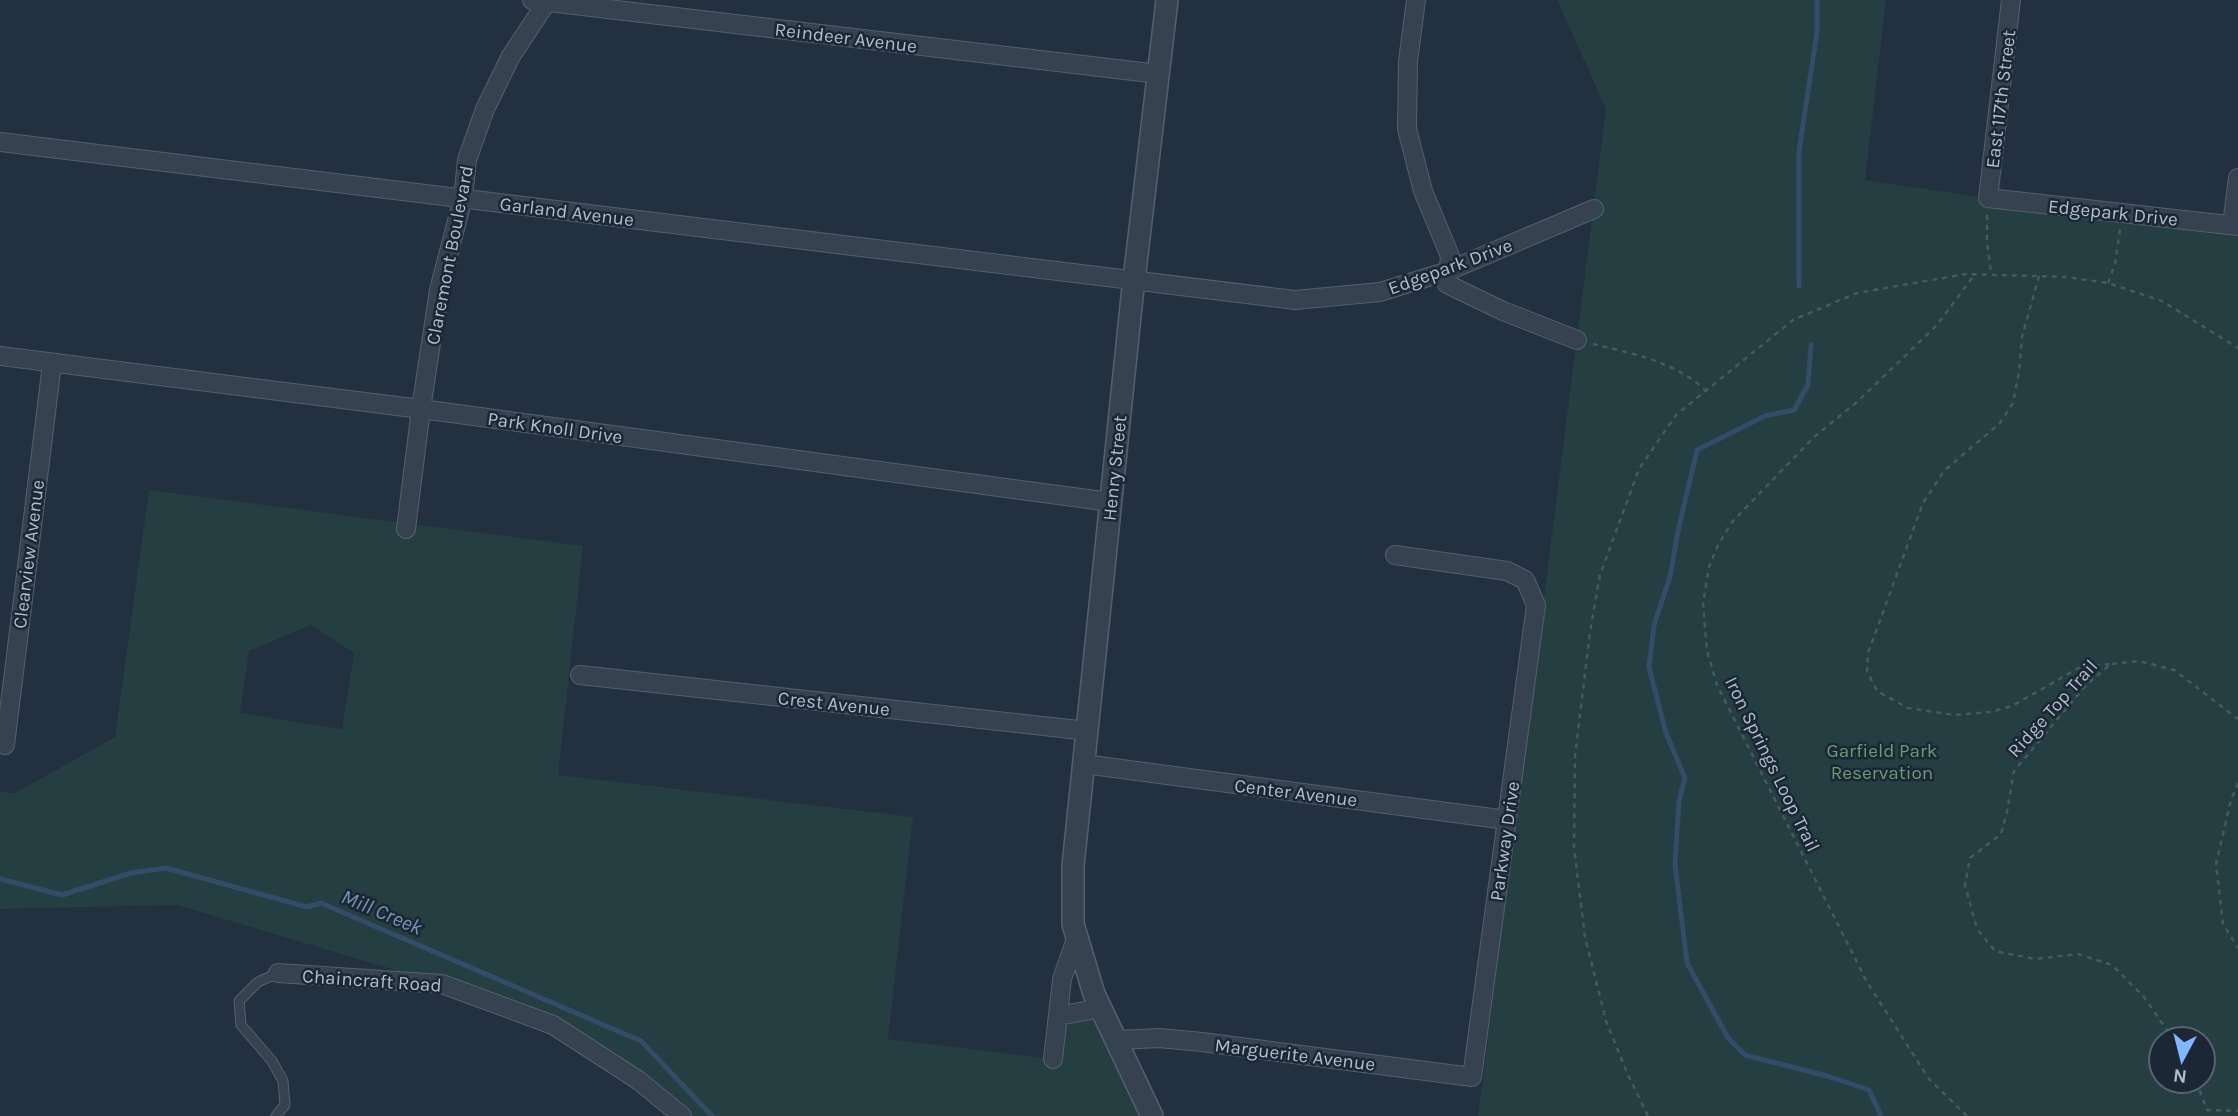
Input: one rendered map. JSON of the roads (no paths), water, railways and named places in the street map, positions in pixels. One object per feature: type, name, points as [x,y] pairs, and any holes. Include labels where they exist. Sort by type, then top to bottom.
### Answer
[{"type":"street","name":"Henry Street","points":[[1152,1116],[1094,994],[1073,925],[1073,866],[1134,280],[1167,0]]},
{"type":"street","points":[[1416,0],[1408,61],[1407,129],[1423,191],[1450,256],[1447,284],[1503,311],[1577,340]]},
{"type":"street","name":"East 117th Street","points":[[1988,198],[2011,0]]},
{"type":"street","name":"Reindeer Avenue","points":[[542,1],[1159,74]]},
{"type":"street","name":"Claremont Boulevard","points":[[406,529],[439,290],[463,198],[467,160],[485,109],[542,1]]},
{"type":"street","name":"Garland Avenue","points":[[0,142],[1134,280]]},
{"type":"street","points":[[2235,226],[2238,178]]},
{"type":"street","name":"Edgepark Drive","points":[[1988,198],[2235,226]]},
{"type":"street","name":"Edgepark Drive","points":[[1134,280],[1296,300],[1380,292],[1448,271],[1594,209]]},
{"type":"street","name":"Park Knoll Drive","points":[[0,356],[421,409],[1110,502]]},
{"type":"street","name":"Clearview Avenue","points":[[5,745],[52,364]]},
{"type":"street","name":"Parkway Drive","points":[[1395,555],[1507,570],[1525,580],[1536,605],[1472,1077]]},
{"type":"street","name":"Crest Avenue","points":[[580,675],[1088,731]]},
{"type":"street","name":"Center Avenue","points":[[1084,764],[1507,820]]},
{"type":"street","name":"Henry Street","points":[[1053,1059],[1062,979],[1077,936]]},
{"type":"street","name":"Chaincraft Road","points":[[278,973],[442,984],[553,1025],[638,1080],[682,1116]]},
{"type":"street","points":[[1058,1016],[1101,1008]]},
{"type":"street","name":"Marguerite Avenue","points":[[1118,1041],[1159,1038],[1202,1042],[1472,1077]]},
{"type":"lane","points":[[275,1116],[285,1105],[283,1081],[272,1061],[241,1025],[239,1001],[258,982],[278,973]]},
{"type":"waterway","points":[[1799,286],[1799,151],[1817,32],[1817,0]]},
{"type":"waterway","points":[[1811,345],[1808,385],[1794,410],[1765,416],[1697,450],[1670,577],[1654,625],[1649,667],[1666,733],[1685,778],[1679,801],[1675,864],[1687,963],[1728,1038],[1745,1055],[1869,1090],[1881,1116]]},
{"type":"waterway","name":"Mill Creek","points":[[0,879],[62,895],[131,873],[166,868],[307,907],[321,903],[641,1041],[712,1116]]},
{"type":"park label","name":"Garfield Park Reservation","points":[[1882,761]]}]
